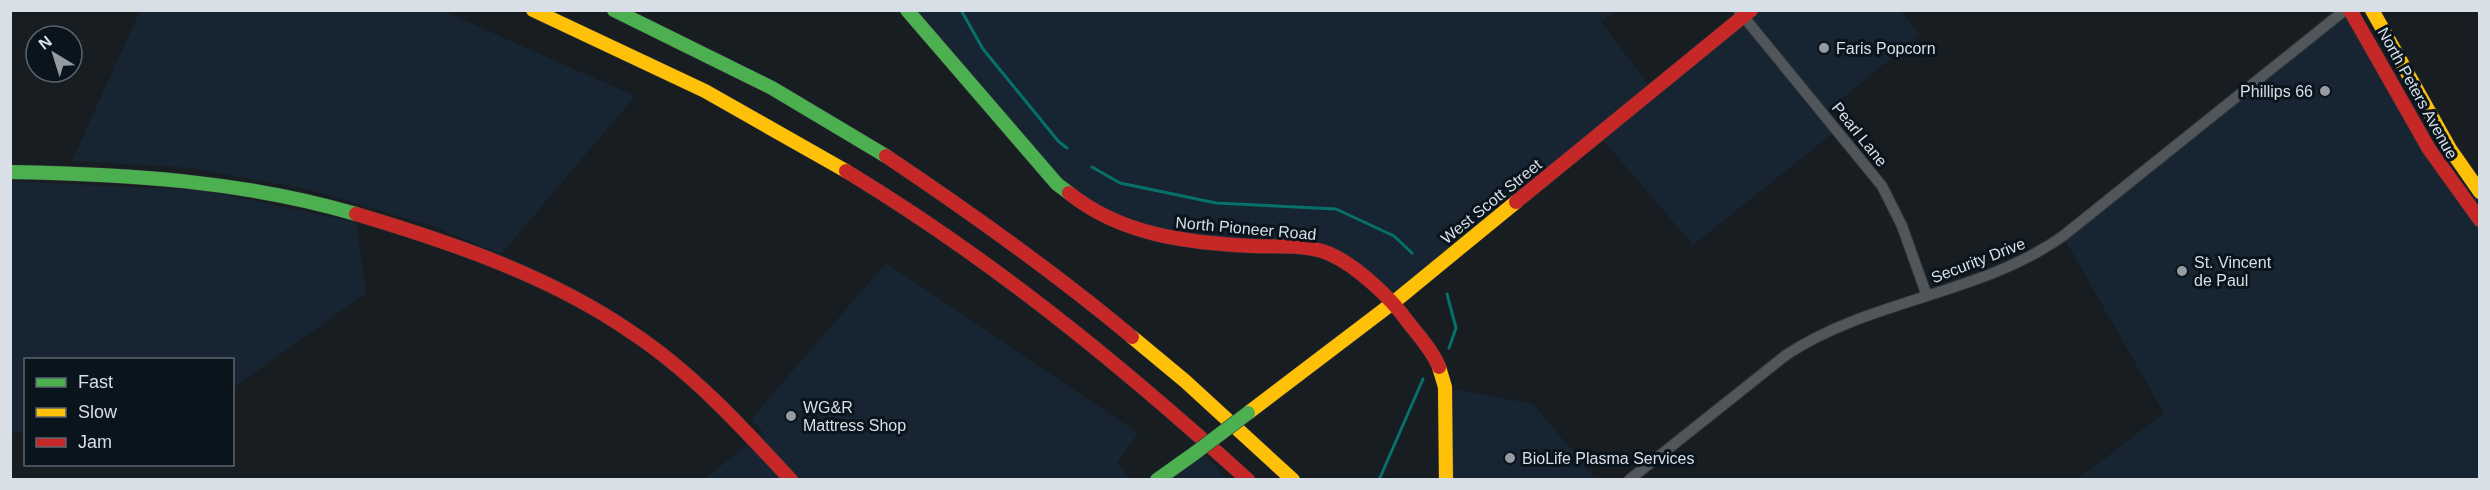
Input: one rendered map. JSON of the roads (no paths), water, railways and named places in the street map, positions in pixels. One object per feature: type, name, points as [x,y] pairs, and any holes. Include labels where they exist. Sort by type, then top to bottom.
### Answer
[{"type":"main road","points":[[533,10],[614,44],[726,102],[850,173],[977,255],[1161,400],[1248,480]]},
{"type":"main road","points":[[614,10],[772,88],[870,145],[997,231],[1071,286],[1185,381],[1293,480]]},
{"type":"main road","name":"North Pioneer Road","points":[[907,10],[1057,184],[1086,208],[1117,224],[1177,240],[1309,248],[1330,254],[1394,302],[1438,363],[1443,379],[1447,438],[1446,480]]},
{"type":"main road","name":"North Peters Avenue","points":[[2348,10],[2377,53],[2401,102],[2455,191],[2480,220]]},
{"type":"main road","name":"North Peters Avenue","points":[[2372,10],[2402,56],[2447,142],[2480,195]]},
{"type":"main road","name":"West Scott Street","points":[[1157,480],[1394,302],[1745,12]]},
{"type":"main road","points":[[10,172],[143,176],[242,188],[365,216],[458,248],[579,300],[646,342],[686,375],[763,449],[791,480]]},
{"type":"street","name":"Security Drive","points":[[1629,480],[1797,348],[1836,328],[2009,267],[2053,243],[2348,10]]},
{"type":"street","name":"Pearl Lane","points":[[1745,12],[1877,178],[1899,217],[1927,296]]},
{"type":"street","points":[[2469,207],[2480,195]]},
{"type":"waterway","points":[[961,10],[983,49],[1059,142],[1067,148]]},
{"type":"waterway","points":[[1092,167],[1120,183],[1216,203],[1336,209],[1394,236],[1412,253]]},
{"type":"waterway","points":[[1447,294],[1456,328],[1449,348]]},
{"type":"waterway","points":[[1379,480],[1423,379]]},
{"type":"place","name":"Faris Popcorn","points":[[1824,48]]},
{"type":"place","name":"Phillips 66","points":[[2325,91]]},
{"type":"place","name":"St. Vincent de Paul","points":[[2182,271]]},
{"type":"place","name":"WG&R Mattress Shop","points":[[791,416]]},
{"type":"place","name":"BioLife Plasma Services","points":[[1510,458]]}]
